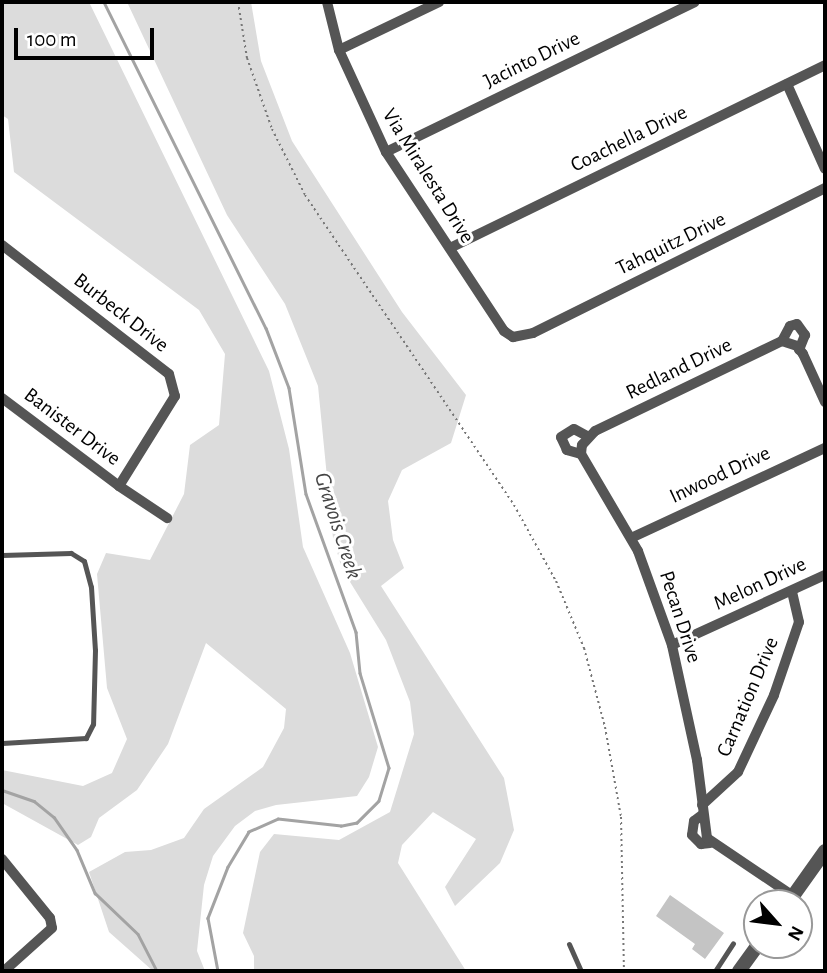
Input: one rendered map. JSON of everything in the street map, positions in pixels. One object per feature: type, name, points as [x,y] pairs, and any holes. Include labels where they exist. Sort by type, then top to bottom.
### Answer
[{"type":"street","name":"Via Miralesta Drive","points":[[327,2],[339,50],[386,152],[504,331],[521,339],[533,333]]},
{"type":"street","points":[[339,50],[439,2]]},
{"type":"street","name":"Jacinto Drive","points":[[386,152],[695,2]]},
{"type":"street","name":"Coachella Drive","points":[[450,248],[825,65]]},
{"type":"street","points":[[787,84],[825,169]]},
{"type":"street","name":"Tahquitz Drive","points":[[533,333],[825,188]]},
{"type":"street","name":"Burbeck Drive","points":[[2,245],[169,374],[175,396],[119,486]]},
{"type":"street","name":"Redland Drive","points":[[584,445],[785,342],[790,326],[797,324],[805,335],[799,350]]},
{"type":"street","points":[[785,342],[799,350],[825,402]]},
{"type":"street","name":"Banister Drive","points":[[2,398],[119,486]]},
{"type":"street","name":"Pecan Drive","points":[[584,445],[631,538],[672,645],[710,843],[775,889]]},
{"type":"street","name":"Inwood Drive","points":[[631,538],[825,448]]},
{"type":"street","points":[[119,486],[167,518]]},
{"type":"street","name":"Melon Drive","points":[[672,645],[825,575]]},
{"type":"street","name":"Carnation Drive","points":[[702,810],[738,772],[774,695],[799,622],[792,591]]},
{"type":"street","points":[[798,889],[825,850]]},
{"type":"street","points":[[2,859],[50,918],[52,928],[4,971]]},
{"type":"lane","points":[[2,555],[71,553],[84,561],[91,587],[95,650],[93,723],[86,738],[2,743]]},
{"type":"lane","points":[[715,971],[733,943]]},
{"type":"lane","points":[[569,944],[581,971]]},
{"type":"path","points":[[237,2],[247,58],[268,117],[305,195],[514,505],[556,581],[584,648],[621,817],[624,971]]},
{"type":"shaded area","points":[[2,2],[89,2],[269,371],[289,449],[303,547],[350,653],[378,747],[369,777],[357,796],[276,805],[255,811],[235,826],[213,856],[204,885],[197,951],[205,971],[153,971],[109,932],[89,872],[125,852],[151,850],[184,838],[204,809],[263,767],[284,728],[286,709],[206,643],[168,744],[137,790],[99,818],[91,837],[78,845],[2,803],[2,770],[83,786],[112,773],[127,739],[107,688],[97,574],[106,553],[150,560],[184,494],[190,445],[219,425],[225,354],[199,310],[14,172],[8,119],[2,115]]},
{"type":"shaded area","points":[[127,2],[251,2],[261,61],[292,141],[402,312],[466,395],[451,443],[402,470],[388,501],[393,540],[404,568],[381,586],[504,778],[514,830],[500,863],[455,906],[445,887],[476,839],[433,812],[402,845],[398,863],[466,971],[254,971],[254,956],[243,933],[260,852],[274,834],[339,840],[390,812],[414,734],[410,702],[386,640],[342,569],[333,538],[318,386],[285,304],[227,215]]},
{"type":"building","points":[[670,895],[724,933],[705,959],[692,949],[695,944],[656,916]]},
{"type":"waterway","name":"Gravois Creek","points":[[104,2],[266,328],[289,388],[306,494],[356,632],[360,673],[389,768],[379,801],[357,823],[341,826],[278,819],[249,832],[228,867],[208,918],[218,971]]},
{"type":"waterway","points":[[2,790],[34,801],[54,817],[77,850],[95,893],[138,934],[157,971]]}]
